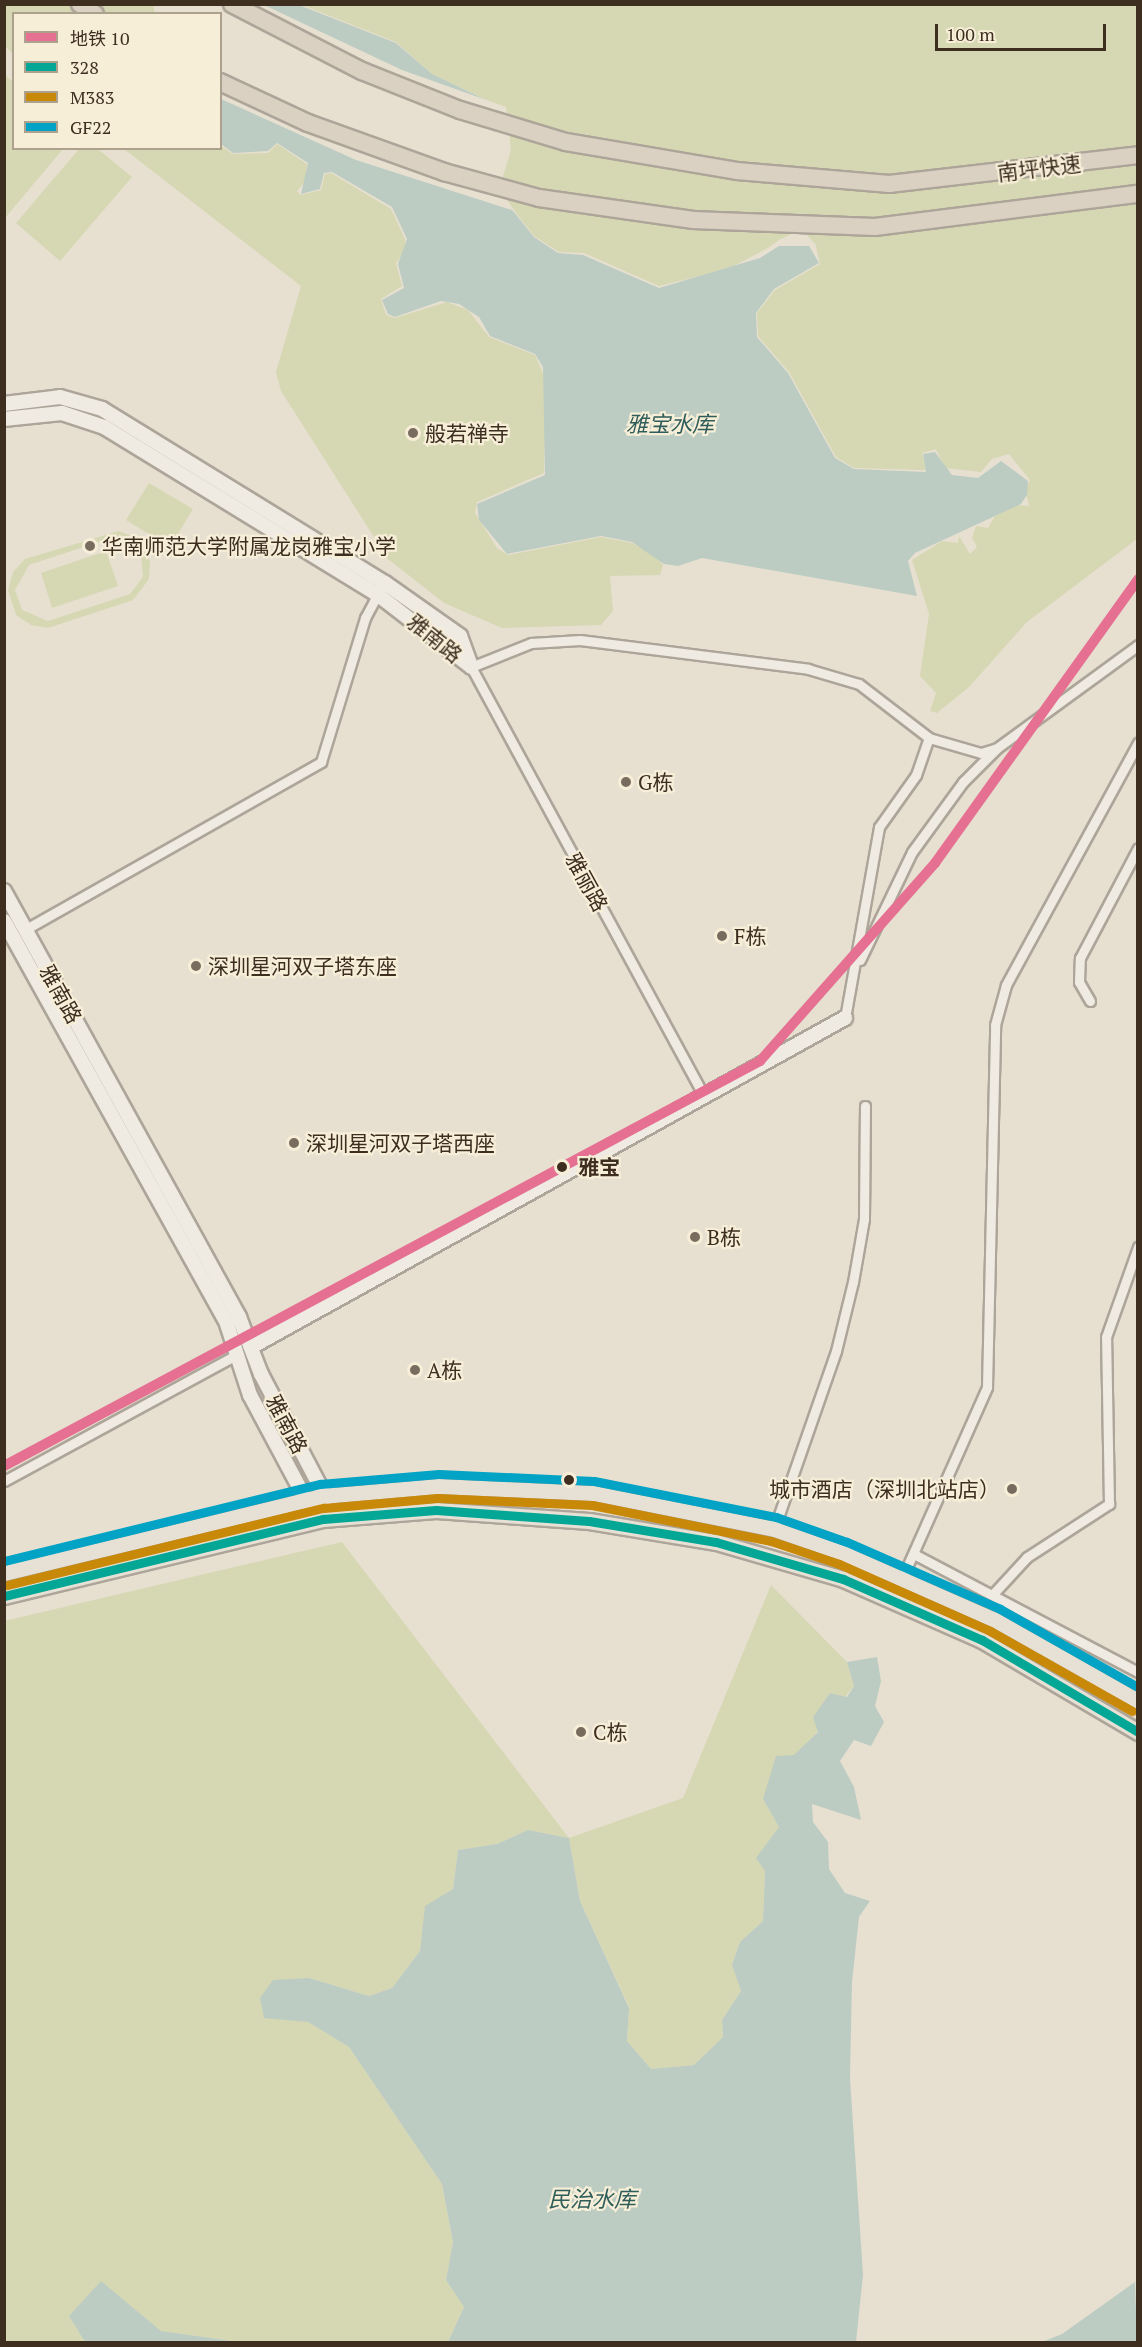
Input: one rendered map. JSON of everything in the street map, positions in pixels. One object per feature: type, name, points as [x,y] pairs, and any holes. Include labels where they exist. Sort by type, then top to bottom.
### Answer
[{"type":"highway","name":"南坪快速","points":[[231,4],[362,70],[460,110],[602,148],[737,171],[853,184],[941,180],[1137,155]]},
{"type":"highway","name":"南坪快速","points":[[222,83],[388,154],[503,190],[587,206],[693,220],[816,228],[955,219],[1137,194]]},
{"type":"main road","points":[[4,1573],[325,1496],[438,1486],[593,1493],[774,1529],[903,1576],[995,1620],[1137,1701]]},
{"type":"main road","points":[[4,1596],[323,1519],[436,1510],[546,1517],[652,1530],[778,1558],[863,1587],[982,1640],[1137,1732]]},
{"type":"street","name":"雅南路","points":[[4,404],[60,397],[102,409],[381,588]]},
{"type":"street","name":"雅南路","points":[[4,418],[62,413],[104,427],[460,636],[471,667]]},
{"type":"street","points":[[26,929],[321,762],[381,588]]},
{"type":"street","points":[[471,667],[531,643],[580,640],[808,669],[859,684],[929,738],[981,753],[997,748]]},
{"type":"street","points":[[857,965],[912,852],[963,782],[997,748],[1137,645]]},
{"type":"street","name":"雅丽路","points":[[471,667],[704,1096]]},
{"type":"street","points":[[251,1347],[845,1018],[857,965],[861,913],[879,827],[916,775],[929,738]]},
{"type":"street","points":[[903,1576],[987,1387],[995,1025],[1006,984],[1137,743]]},
{"type":"street","points":[[1090,1001],[1079,982],[1080,958],[1137,848]]},
{"type":"street","name":"雅南路","points":[[4,891],[251,1347],[325,1496]]},
{"type":"street","name":"雅南路","points":[[4,921],[227,1324],[243,1380],[306,1500],[323,1519]]},
{"type":"street","points":[[774,1529],[836,1351],[853,1282],[864,1219],[865,1106]]},
{"type":"street","points":[[993,1594],[1027,1557],[1109,1504],[1106,1337],[1137,1247]]},
{"type":"street","points":[[4,1481],[236,1355]]},
{"type":"street","points":[[323,1519],[325,1496]]},
{"type":"street","points":[[914,1554],[1137,1672]]},
{"type":"green space","points":[[155,4],[157,12],[12,12],[12,53],[5,46],[5,5]]},
{"type":"green space","points":[[302,5],[1137,5],[1137,539],[1027,622],[969,687],[937,713],[930,711],[936,693],[920,676],[929,614],[912,560],[942,541],[958,543],[959,536],[970,554],[977,547],[972,538],[976,526],[988,528],[995,516],[1016,505],[1029,506],[1025,489],[1030,480],[1009,454],[992,459],[981,472],[945,468],[936,449],[922,453],[926,470],[854,468],[836,457],[789,372],[758,336],[757,313],[775,290],[820,264],[816,247],[802,230],[728,269],[659,286],[584,253],[559,252],[534,236],[497,189],[504,108],[432,74],[396,42]]},
{"type":"green space","points":[[4,74],[12,81],[12,150],[62,150],[5,218]]},
{"type":"green space","points":[[277,144],[307,164],[306,181],[297,191],[300,195],[321,190],[325,174],[331,173],[391,209],[405,239],[405,251],[396,263],[402,286],[381,299],[386,315],[395,318],[447,302],[468,310],[489,337],[535,355],[546,380],[544,473],[477,502],[475,513],[497,548],[508,555],[601,537],[632,543],[655,556],[663,565],[660,575],[610,576],[613,611],[601,625],[502,628],[444,603],[388,559],[281,391],[276,372],[301,286],[125,150],[222,150],[222,147],[233,154],[268,153]]},
{"type":"green space","points":[[78,150],[99,150],[132,177],[60,261],[16,223]]},
{"type":"green space","points":[[149,483],[193,509],[170,547],[126,520]]},
{"type":"green space","points":[[119,531],[136,538],[150,561],[149,579],[133,600],[48,628],[31,625],[16,615],[8,590],[13,572],[25,559]],"holes":[[[111,538],[132,544],[141,555],[143,577],[130,594],[48,621],[22,610],[15,590],[29,565]]]},
{"type":"green space","points":[[106,551],[118,586],[52,608],[41,573]]},
{"type":"green space","points":[[342,1542],[569,1838],[528,1830],[497,1844],[458,1850],[453,1889],[426,1906],[420,1951],[392,1988],[369,1996],[309,1978],[264,2017],[308,2022],[349,2047],[442,2184],[453,2242],[446,2280],[464,2307],[448,2342],[239,2342],[161,2331],[102,2282],[69,2316],[85,2342],[5,2342],[4,1621]]},
{"type":"green space","points":[[771,1585],[847,1662],[854,1686],[763,1799],[779,1827],[765,1871],[763,1921],[740,1942],[732,1965],[741,1991],[722,2020],[723,2037],[694,2065],[651,2069],[627,2041],[629,2007],[580,1901],[569,1838],[683,1798]]},
{"type":"water","name":"雅宝水库","points":[[156,5],[299,5],[396,43],[432,74],[503,108],[496,190],[534,237],[558,253],[583,255],[659,288],[760,258],[801,232],[819,263],[774,289],[756,313],[757,337],[788,373],[835,458],[854,469],[926,472],[923,454],[935,452],[952,475],[978,478],[1001,461],[1028,481],[1027,495],[1021,504],[915,553],[908,561],[917,596],[702,558],[678,566],[664,564],[632,542],[601,536],[507,554],[479,520],[477,504],[545,475],[543,367],[535,354],[490,336],[479,317],[459,304],[441,301],[395,317],[388,314],[382,300],[404,288],[398,264],[407,239],[392,207],[332,172],[324,173],[320,189],[301,194],[308,163],[277,143],[268,151],[233,153],[222,145],[222,12]]},
{"type":"water","name":"民治水库","points":[[877,1657],[881,1681],[875,1706],[884,1722],[871,1746],[854,1740],[840,1761],[854,1787],[861,1820],[812,1804],[813,1822],[828,1842],[829,1869],[845,1893],[870,1901],[859,1917],[852,1982],[850,2078],[863,2275],[856,2342],[448,2342],[464,2307],[446,2280],[453,2242],[442,2184],[349,2047],[308,2022],[264,2018],[260,1998],[273,1980],[309,1978],[369,1996],[392,1988],[420,1951],[425,1906],[453,1889],[458,1850],[497,1844],[528,1830],[569,1838],[580,1901],[629,2008],[627,2041],[651,2069],[694,2065],[723,2037],[722,2020],[741,1991],[732,1965],[740,1942],[763,1921],[765,1871],[756,1858],[779,1827],[763,1799],[776,1756],[794,1755],[818,1732],[813,1717],[830,1693],[847,1697],[854,1686],[847,1662]]},
{"type":"water","points":[[101,2281],[161,2331],[239,2342],[85,2342],[69,2316]]},
{"type":"water","points":[[1135,2282],[1137,2342],[1042,2342],[1062,2334]]},
{"type":"pier","points":[[153,4],[264,5],[402,70],[506,107],[511,150],[499,189],[515,211],[356,160],[222,99],[222,12],[155,12]]},
{"type":"pier","points":[[801,229],[817,246],[771,246],[779,240]]},
{"type":"metro line","name":"10","points":[[4,1466],[760,1061],[935,863],[1138,579]]},
{"type":"transit line","name":"GF22","points":[[4,1561],[320,1484],[439,1474],[594,1481],[776,1517],[847,1542],[1000,1609],[1138,1687]]},
{"type":"transit line","name":"M383","points":[[7,1585],[324,1508],[438,1498],[592,1505],[771,1541],[839,1564],[990,1631],[1132,1711]]},
{"type":"transit line","name":"328","points":[[4,1596],[323,1519],[436,1510],[589,1521],[716,1542],[843,1579],[982,1640],[1138,1732]]},
{"type":"place","name":"般若禅寺","points":[[413,433]]},
{"type":"place","name":"华南师范大学附属龙岗雅宝小学","points":[[90,546]]},
{"type":"place","name":"G栋","points":[[626,782]]},
{"type":"place","name":"F栋","points":[[722,936]]},
{"type":"place","name":"深圳星河双子塔东座","points":[[196,966]]},
{"type":"place","name":"深圳星河双子塔西座","points":[[294,1143]]},
{"type":"place","name":"雅宝","points":[[562,1167]]},
{"type":"place","name":"B栋","points":[[695,1237]]},
{"type":"place","name":"A栋","points":[[415,1370]]},
{"type":"place","name":"城市酒店（深圳北站店）","points":[[1012,1489]]},
{"type":"place","name":"C栋","points":[[581,1732]]}]
